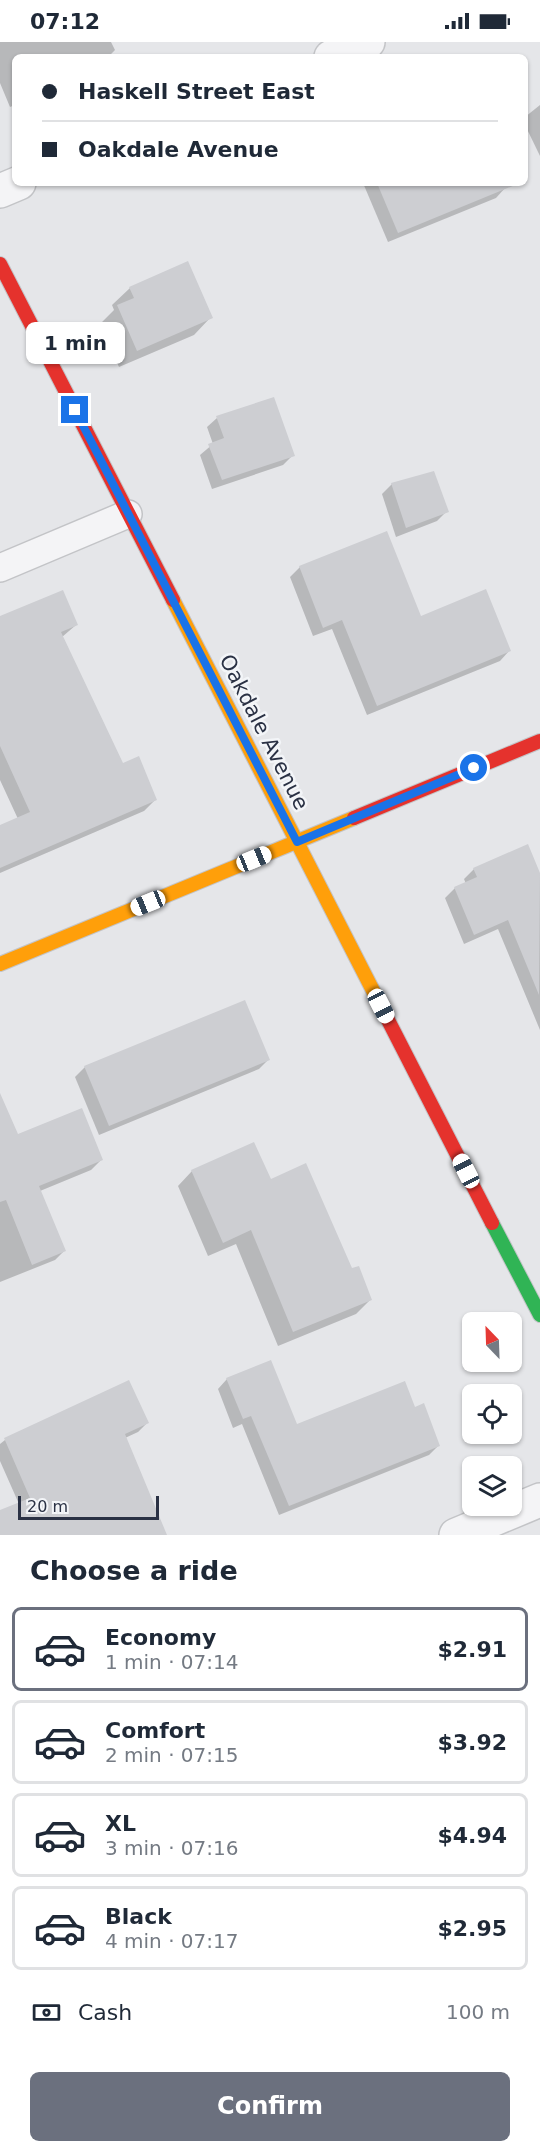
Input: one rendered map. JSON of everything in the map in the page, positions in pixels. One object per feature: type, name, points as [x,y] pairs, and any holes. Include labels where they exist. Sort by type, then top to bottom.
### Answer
[{"type":"street","points":[[338,54],[368,42]]},
{"type":"street","name":"Oakdale Avenue","points":[[0,264],[540,1315]]},
{"type":"street","points":[[0,964],[540,741]]},
{"type":"street","points":[[456,1535],[540,1500]]},
{"type":"lane","points":[[0,568],[129,514]]},
{"type":"building","points":[[378,186],[513,186],[398,233]]},
{"type":"building","points":[[188,261],[213,318],[137,351],[117,305],[134,298],[129,287]]},
{"type":"building","points":[[274,397],[295,456],[222,480],[208,444],[224,438],[216,416]]},
{"type":"building","points":[[434,471],[449,512],[406,528],[391,483]]},
{"type":"building","points":[[387,531],[421,616],[486,589],[511,651],[377,706],[342,620],[323,628],[299,566]]},
{"type":"building","points":[[63,590],[78,625],[61,632],[123,763],[139,756],[157,800],[0,868],[0,825],[30,812],[0,746],[0,616]]},
{"type":"building","points":[[528,844],[540,873],[539,995],[508,920],[474,935],[454,887],[477,877],[473,868]]},
{"type":"building","points":[[245,1000],[270,1060],[109,1126],[84,1066]]},
{"type":"building","points":[[0,1093],[18,1134],[82,1108],[103,1160],[39,1186],[66,1251],[32,1265],[6,1200],[0,1202]]},
{"type":"building","points":[[254,1142],[271,1179],[306,1163],[352,1268],[359,1266],[372,1300],[293,1332],[251,1230],[223,1243],[191,1170]]},
{"type":"building","points":[[271,1360],[297,1424],[405,1381],[415,1407],[424,1403],[440,1446],[289,1506],[251,1416],[243,1419],[226,1378]]},
{"type":"building","points":[[129,1380],[149,1423],[125,1434],[167,1535],[0,1535],[0,1510],[30,1498],[4,1438]]},
{"type":"traffic: fast","points":[[492,1223],[540,1315]]},
{"type":"traffic: slow","points":[[173,600],[386,1016]]},
{"type":"traffic: slow","points":[[0,964],[354,818]]},
{"type":"traffic: jam","points":[[0,264],[173,600]]},
{"type":"traffic: jam","points":[[354,818],[540,741]]},
{"type":"traffic: jam","points":[[386,1016],[492,1223]]},
{"type":"route","points":[[75,410],[297,842],[474,768]]}]
